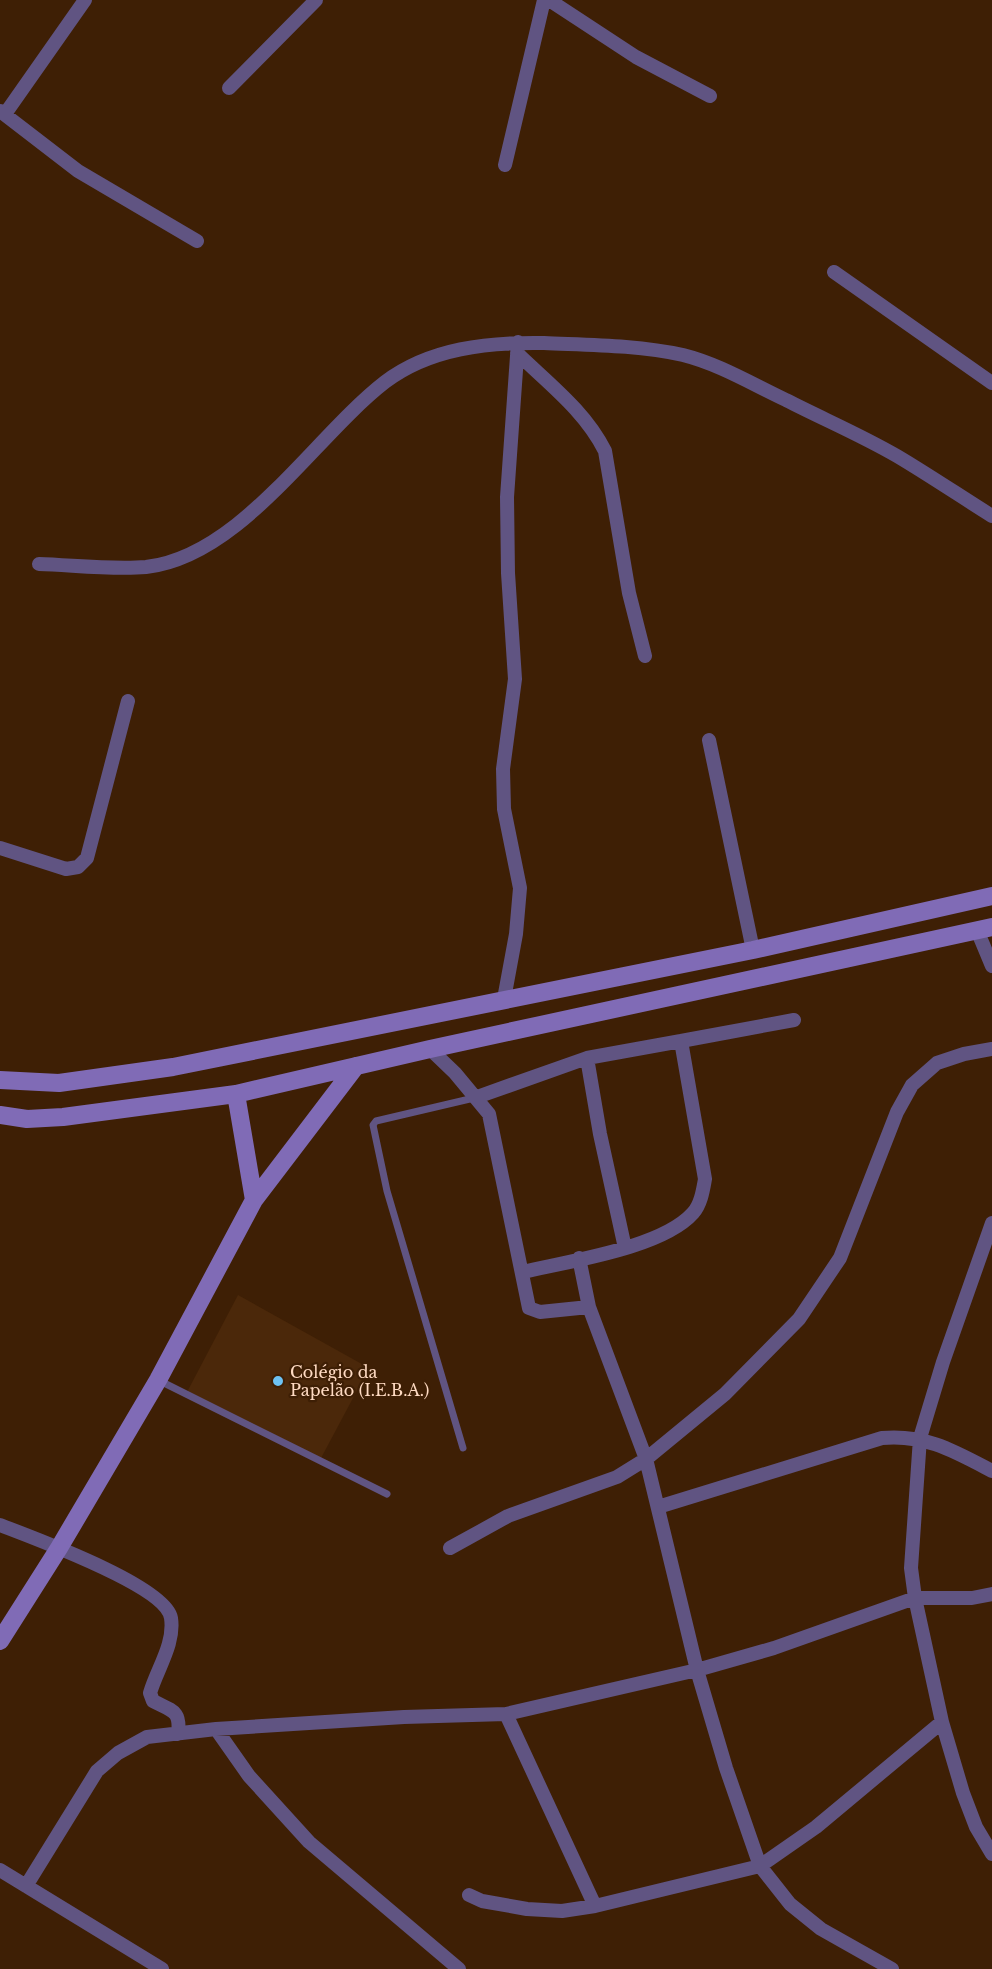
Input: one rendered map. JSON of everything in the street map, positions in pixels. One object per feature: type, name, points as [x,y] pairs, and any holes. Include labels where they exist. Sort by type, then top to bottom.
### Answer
[{"type":"street","points":[[85,0],[2,112],[78,171],[196,241]]},
{"type":"street","points":[[229,88],[316,0]]},
{"type":"street","points":[[505,165],[546,0],[636,57],[710,96]]},
{"type":"street","points":[[834,272],[992,383]]},
{"type":"street","points":[[39,564],[146,567],[182,557],[215,538],[262,503],[364,399],[388,380],[417,363],[452,349],[601,345],[682,355],[719,367],[894,454],[992,516]]},
{"type":"street","points":[[518,348],[595,431],[605,451],[629,593],[645,656]]},
{"type":"street","points":[[504,999],[516,934],[520,888],[504,808],[503,769],[516,678],[508,573],[507,497],[518,348]]},
{"type":"street","points":[[0,848],[66,869],[78,867],[87,858],[129,701]]},
{"type":"street","points":[[709,740],[753,950]]},
{"type":"street","points":[[0,1080],[58,1083],[173,1067],[753,950],[992,896]]},
{"type":"street","points":[[0,1115],[27,1119],[63,1117],[236,1094],[430,1049],[984,929],[992,966]]},
{"type":"street","points":[[477,1097],[587,1058],[794,1020]]},
{"type":"street","points":[[523,1272],[625,1248],[668,1232],[694,1212],[701,1197],[705,1179],[681,1041]]},
{"type":"street","points":[[430,1049],[477,1097],[489,1114],[529,1308],[540,1312],[589,1306]]},
{"type":"street","points":[[450,1548],[508,1516],[617,1477],[646,1459],[725,1394],[799,1319],[840,1258],[897,1112],[912,1085],[937,1063],[964,1054],[992,1049]]},
{"type":"street","points":[[587,1058],[600,1134],[625,1248]]},
{"type":"street","points":[[0,1641],[59,1548],[158,1380],[254,1200],[356,1066]]},
{"type":"street","points":[[236,1094],[254,1200]]},
{"type":"street","points":[[992,1223],[943,1362],[920,1438],[911,1568],[915,1598],[942,1722],[963,1793],[976,1827],[992,1854]]},
{"type":"street","points":[[579,1258],[589,1306],[646,1459],[697,1670],[729,1779],[760,1866],[790,1904],[821,1929],[892,1969]]},
{"type":"street","points":[[658,1507],[882,1438],[907,1436],[920,1438],[992,1471]]},
{"type":"street","points":[[0,1525],[59,1548],[143,1589],[160,1600],[171,1615],[172,1630],[150,1693],[153,1701],[177,1714],[180,1720],[178,1734]]},
{"type":"street","points":[[26,1886],[97,1772],[118,1753],[147,1737],[216,1729],[506,1714],[697,1670],[774,1648],[915,1598],[972,1598],[992,1594]]},
{"type":"street","points":[[506,1714],[595,1906]]},
{"type":"street","points":[[469,1896],[482,1901],[527,1909],[562,1911],[595,1906],[760,1866],[816,1827],[942,1722]]},
{"type":"street","points":[[216,1729],[249,1776],[309,1842],[459,1969]]},
{"type":"street","points":[[0,1870],[162,1969]]},
{"type":"lane","points":[[463,1448],[387,1191],[373,1125],[376,1121],[477,1097]]},
{"type":"lane","points":[[158,1380],[387,1494]]},
{"type":"shaded area","name":"Colégio da Papelão (I.E.B.A.)","points":[[238,1295],[369,1368],[320,1460],[186,1394]]},
{"type":"place","name":"Colégio da Papelão (I.E.B.A.)","points":[[278,1381]]}]
